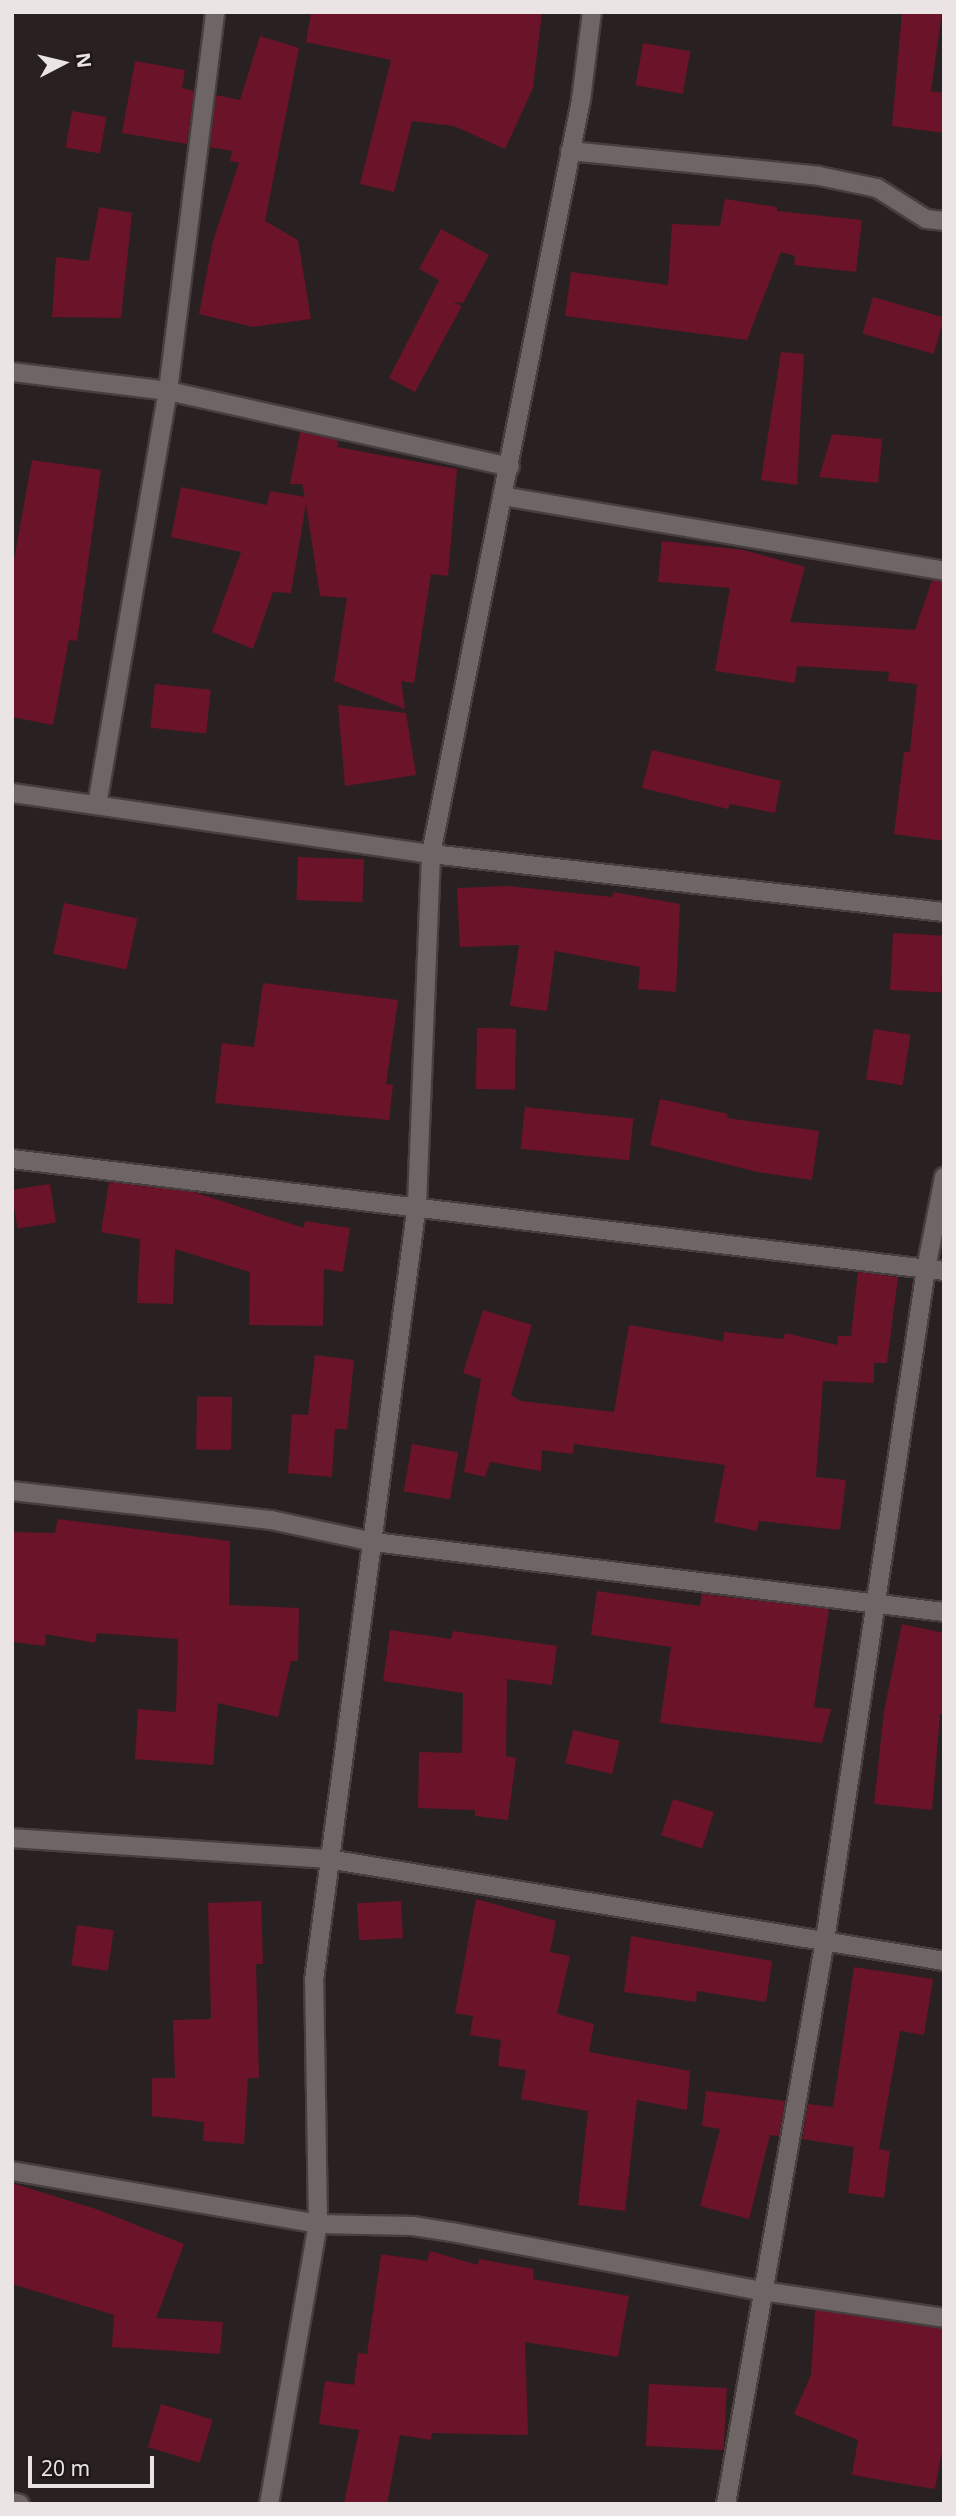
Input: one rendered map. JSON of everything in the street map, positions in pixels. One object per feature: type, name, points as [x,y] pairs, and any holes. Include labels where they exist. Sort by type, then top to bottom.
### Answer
[{"type":"street","points":[[97,805],[167,391],[215,12]]},
{"type":"street","points":[[269,2504],[318,2224],[314,1980],[417,1204],[431,854],[510,467],[590,46],[592,12]]},
{"type":"street","points":[[570,151],[819,176],[877,188],[926,219],[944,222]]},
{"type":"street","points":[[12,372],[167,391],[510,467]]},
{"type":"street","points":[[502,496],[944,571]]},
{"type":"street","points":[[12,793],[431,854],[944,912]]},
{"type":"street","points":[[12,1159],[417,1204],[935,1270]]},
{"type":"street","points":[[726,2504],[825,1940],[877,1601],[935,1270],[944,1178]]},
{"type":"street","points":[[12,1491],[271,1520],[374,1542],[877,1601],[944,1612]]},
{"type":"street","points":[[12,1838],[328,1859],[944,1961]]},
{"type":"street","points":[[12,2171],[318,2224],[426,2228],[762,2291],[944,2318]]},
{"type":"street","points":[[12,2502],[20,2504]]},
{"type":"building","points":[[311,12],[542,12],[533,88],[505,149],[454,126],[412,121],[394,192],[360,184],[391,60],[306,42]]},
{"type":"building","points":[[902,12],[942,12],[931,91],[944,93],[944,133],[892,126]]},
{"type":"building","points":[[260,36],[299,48],[265,221],[298,240],[311,319],[253,327],[199,314],[213,241],[239,163],[230,161],[232,151],[210,147],[216,95],[240,100]]},
{"type":"building","points":[[643,43],[690,51],[683,94],[636,85]]},
{"type":"building","points":[[135,61],[185,70],[182,88],[194,91],[187,144],[122,133]]},
{"type":"building","points":[[72,111],[106,117],[100,154],[66,147]]},
{"type":"building","points":[[725,199],[777,207],[777,211],[862,220],[856,272],[794,265],[795,256],[781,252],[747,340],[565,316],[571,272],[668,285],[672,224],[720,226]]},
{"type":"building","points":[[99,207],[132,213],[121,318],[52,317],[56,257],[89,261]]},
{"type":"building","points":[[441,229],[489,255],[463,303],[453,302],[462,306],[415,392],[389,378],[439,280],[419,269]]},
{"type":"building","points":[[873,297],[944,317],[934,354],[863,334]]},
{"type":"building","points":[[781,352],[804,354],[797,485],[761,480]]},
{"type":"building","points":[[300,432],[338,440],[337,447],[457,469],[448,576],[431,574],[414,683],[401,681],[405,709],[334,681],[347,598],[320,596],[306,504],[291,593],[273,592],[253,649],[212,632],[241,552],[171,537],[181,487],[267,505],[270,491],[305,497],[302,484],[290,484]]},
{"type":"building","points":[[832,434],[882,439],[878,483],[819,477]]},
{"type":"building","points":[[32,460],[101,470],[77,641],[69,640],[53,725],[12,717],[12,571]]},
{"type":"building","points":[[662,541],[744,550],[805,567],[790,622],[915,630],[932,580],[944,582],[944,841],[894,834],[904,752],[910,752],[917,684],[888,681],[889,672],[797,666],[795,683],[715,671],[730,588],[658,582]]},
{"type":"building","points":[[155,684],[211,690],[206,734],[150,728]]},
{"type":"building","points":[[338,705],[406,713],[416,775],[345,786]]},
{"type":"building","points":[[652,750],[781,781],[775,813],[730,804],[728,809],[642,788]]},
{"type":"building","points":[[298,857],[364,859],[362,902],[296,900]]},
{"type":"building","points":[[508,886],[612,897],[613,892],[680,904],[676,992],[638,989],[640,967],[555,951],[547,1011],[510,1006],[519,945],[460,947],[457,888]]},
{"type":"building","points":[[64,903],[137,919],[127,969],[53,954]]},
{"type":"building","points":[[893,933],[944,936],[941,993],[890,990]]},
{"type":"building","points":[[263,983],[398,1000],[386,1084],[393,1085],[389,1120],[215,1103],[222,1043],[254,1047]]},
{"type":"building","points":[[477,1028],[516,1029],[515,1090],[476,1089]]},
{"type":"building","points":[[874,1029],[911,1035],[903,1085],[866,1079]]},
{"type":"building","points":[[660,1099],[728,1114],[727,1118],[819,1131],[812,1180],[757,1172],[650,1145]]},
{"type":"building","points":[[525,1107],[633,1118],[629,1160],[521,1149]]},
{"type":"building","points":[[109,1182],[194,1192],[304,1228],[305,1221],[350,1228],[343,1272],[324,1269],[323,1326],[249,1325],[250,1272],[175,1249],[173,1304],[137,1303],[140,1239],[101,1232]]},
{"type":"building","points":[[50,1184],[56,1223],[18,1229],[12,1190]]},
{"type":"building","points":[[858,1272],[898,1277],[887,1363],[874,1363],[874,1383],[823,1381],[816,1477],[846,1480],[840,1530],[759,1521],[757,1531],[714,1522],[725,1465],[574,1444],[573,1454],[542,1450],[541,1471],[490,1462],[485,1477],[464,1472],[481,1379],[463,1373],[483,1310],[532,1325],[511,1395],[521,1401],[614,1412],[629,1325],[723,1341],[724,1332],[783,1339],[785,1333],[837,1345],[838,1336],[851,1336]]},
{"type":"building","points":[[315,1355],[354,1360],[347,1429],[335,1429],[332,1477],[288,1473],[292,1414],[308,1415]]},
{"type":"building","points":[[197,1396],[232,1397],[231,1450],[196,1449]]},
{"type":"building","points":[[412,1444],[458,1452],[450,1499],[404,1491]]},
{"type":"building","points":[[58,1519],[230,1541],[229,1605],[299,1608],[298,1661],[291,1661],[278,1717],[218,1703],[213,1765],[135,1759],[138,1709],[176,1712],[178,1639],[97,1633],[95,1643],[46,1634],[45,1646],[12,1642],[12,1532],[55,1533]]},
{"type":"building","points":[[597,1591],[700,1606],[702,1594],[829,1609],[814,1707],[831,1709],[822,1743],[660,1723],[671,1647],[591,1635]]},
{"type":"building","points":[[902,1624],[944,1633],[944,1715],[940,1714],[932,1810],[874,1804],[884,1711]]},
{"type":"building","points":[[390,1630],[451,1639],[453,1631],[557,1646],[552,1685],[507,1679],[506,1756],[516,1758],[508,1820],[475,1816],[475,1810],[418,1808],[419,1752],[462,1753],[463,1693],[383,1681]]},
{"type":"building","points":[[573,1730],[620,1741],[612,1774],[565,1763]]},
{"type":"building","points":[[673,1799],[714,1812],[702,1848],[661,1835]]},
{"type":"building","points":[[476,1899],[556,1921],[550,1952],[570,1956],[557,2014],[594,2024],[589,2052],[690,2071],[687,2110],[637,2100],[625,2211],[578,2205],[588,2111],[521,2099],[526,2070],[498,2066],[501,2040],[470,2035],[473,2016],[455,2013]]},
{"type":"building","points":[[261,1901],[263,1964],[256,1964],[259,2078],[248,2078],[244,2144],[203,2141],[204,2122],[152,2116],[152,2078],[175,2078],[173,2020],[211,2019],[208,1903]]},
{"type":"building","points":[[401,1901],[403,1938],[359,1940],[357,1903]]},
{"type":"building","points":[[77,1925],[114,1930],[108,1971],[71,1966]]},
{"type":"building","points":[[631,1936],[772,1961],[766,2002],[697,1991],[696,2002],[624,1992]]},
{"type":"building","points":[[854,1967],[933,1979],[924,2035],[900,2031],[879,2149],[890,2151],[884,2198],[848,2193],[854,2147],[802,2139],[808,2104],[833,2107]]},
{"type":"building","points":[[706,2091],[785,2101],[779,2136],[770,2135],[749,2219],[700,2206],[720,2129],[702,2126]]},
{"type":"building","points":[[12,2183],[99,2210],[184,2244],[156,2318],[223,2322],[220,2354],[112,2347],[114,2315],[12,2284]]},
{"type":"building","points":[[430,2251],[478,2265],[479,2259],[534,2269],[533,2279],[629,2296],[618,2357],[525,2342],[528,2435],[432,2433],[431,2440],[400,2435],[387,2504],[344,2504],[359,2430],[319,2424],[325,2381],[354,2385],[358,2353],[367,2354],[381,2254],[427,2261]]},
{"type":"building","points":[[815,2310],[944,2329],[944,2440],[935,2489],[852,2475],[858,2440],[794,2414],[811,2375]]},
{"type":"building","points":[[649,2384],[727,2388],[724,2450],[646,2446]]},
{"type":"building","points":[[161,2404],[213,2420],[199,2463],[148,2447]]}]
